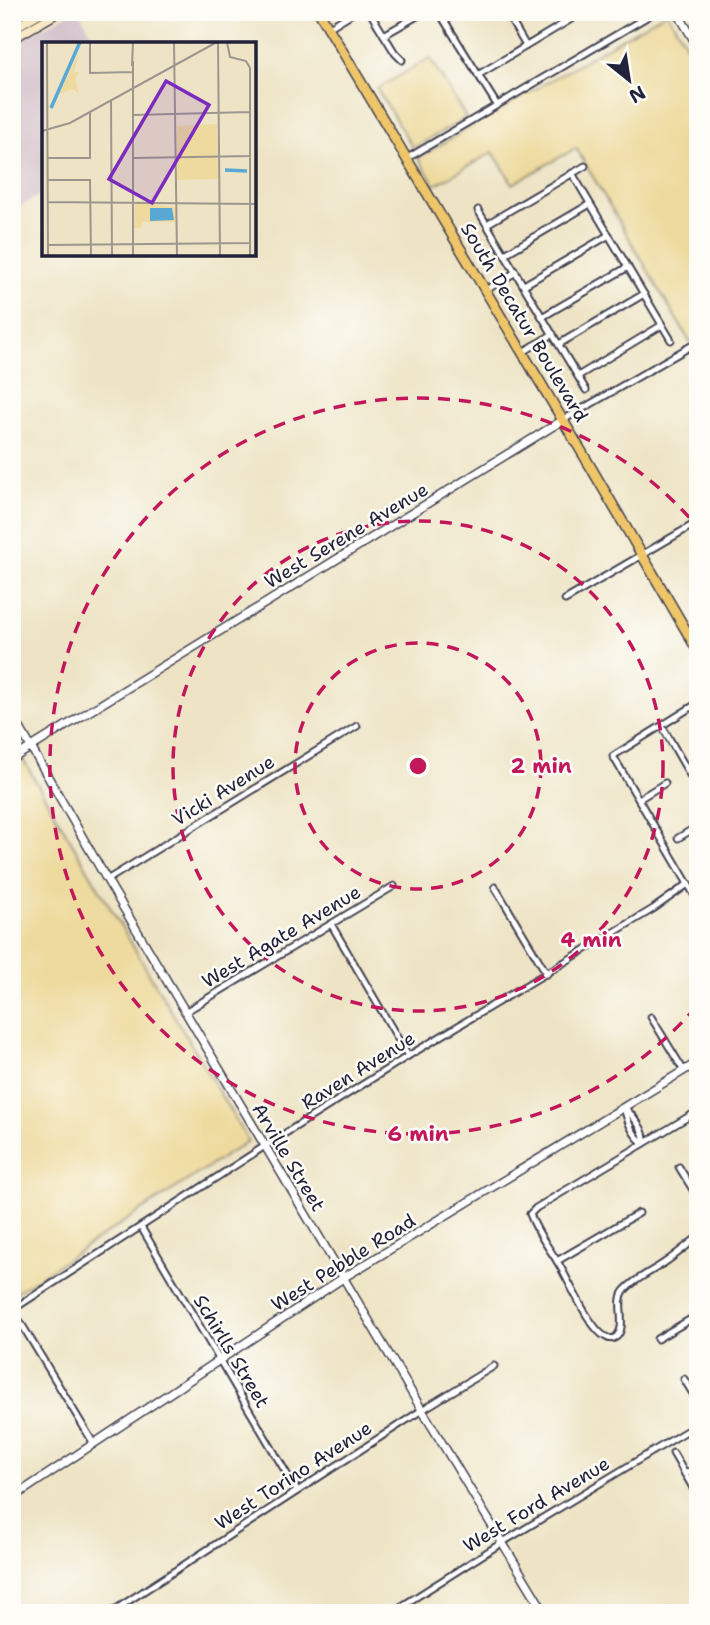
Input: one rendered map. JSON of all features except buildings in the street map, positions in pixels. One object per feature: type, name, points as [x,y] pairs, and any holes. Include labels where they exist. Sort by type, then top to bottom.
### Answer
[{"type":"main road","points":[[12,29],[41,12]]},
{"type":"main road","points":[[12,39],[59,12]]},
{"type":"main road","name":"South Decatur Boulevard","points":[[319,12],[698,651]]},
{"type":"street","points":[[328,28],[354,12]]},
{"type":"street","points":[[384,36],[424,12]]},
{"type":"street","points":[[439,12],[497,105]]},
{"type":"street","points":[[506,12],[526,46]]},
{"type":"street","points":[[478,75],[574,14],[583,12]]},
{"type":"street","points":[[405,159],[655,12]]},
{"type":"street","points":[[677,12],[698,47]]},
{"type":"street","points":[[371,14],[402,60]]},
{"type":"street","points":[[487,224],[584,166]]},
{"type":"street","points":[[572,173],[671,340]]},
{"type":"street","points":[[505,254],[590,204]]},
{"type":"street","points":[[478,210],[586,390]]},
{"type":"street","points":[[524,285],[609,235]]},
{"type":"street","points":[[542,317],[628,267]]},
{"type":"street","points":[[486,290],[516,272]]},
{"type":"street","points":[[559,344],[644,294]]},
{"type":"street","points":[[578,376],[662,325]]},
{"type":"street","points":[[523,352],[553,334]]},
{"type":"street","name":"West Serene Avenue","points":[[12,759],[563,420],[697,343]]},
{"type":"street","points":[[565,600],[698,522]]},
{"type":"street","points":[[698,704],[613,756],[698,901]]},
{"type":"street","name":"Arville Street","points":[[12,714],[185,1012],[545,1613]]},
{"type":"street","name":"Vicki Avenue","points":[[107,880],[357,726]]},
{"type":"street","points":[[662,726],[698,789]]},
{"type":"street","points":[[639,799],[665,783]]},
{"type":"street","points":[[678,838],[698,826]]},
{"type":"street","name":"Raven Avenue","points":[[13,1310],[265,1146],[408,1056],[653,909],[688,884]]},
{"type":"street","name":"West Agate Avenue","points":[[185,1012],[394,886]]},
{"type":"street","points":[[495,887],[547,974]]},
{"type":"street","points":[[331,924],[408,1056]]},
{"type":"street","points":[[651,1017],[684,1071]]},
{"type":"street","name":"West Pebble Road","points":[[12,1499],[343,1278],[698,1062]]},
{"type":"street","points":[[624,1107],[642,1131],[644,1143]]},
{"type":"street","points":[[698,1111],[530,1214],[536,1230],[557,1261],[591,1322],[604,1337],[611,1338],[619,1332],[620,1297],[623,1292],[698,1237]]},
{"type":"street","points":[[680,1167],[698,1198]]},
{"type":"street","points":[[557,1261],[639,1213]]},
{"type":"street","name":"Schirlls Street","points":[[141,1227],[297,1491]]},
{"type":"street","points":[[13,1310],[94,1444]]},
{"type":"street","points":[[657,1339],[698,1315]]},
{"type":"street","name":"West Torino Avenue","points":[[110,1613],[494,1366]]},
{"type":"street","points":[[684,1379],[698,1402]]},
{"type":"street","name":"West Ford Avenue","points":[[391,1613],[698,1424]]},
{"type":"street","points":[[673,1453],[698,1499]]},
{"type":"street","points":[[685,1474],[698,1467]]},
{"type":"street","points":[[684,1613],[698,1605]]},
{"type":"shaded area","points":[[71,12],[79,12],[96,42],[42,42],[42,194],[12,211],[12,45]]},
{"type":"sand","points":[[667,12],[698,65],[698,337],[690,342],[576,148],[513,184],[493,152],[435,185],[418,158]]},
{"type":"sand","points":[[430,58],[466,118],[413,148],[377,89]]},
{"type":"sand","points":[[12,741],[248,1141],[12,1295]]}]
